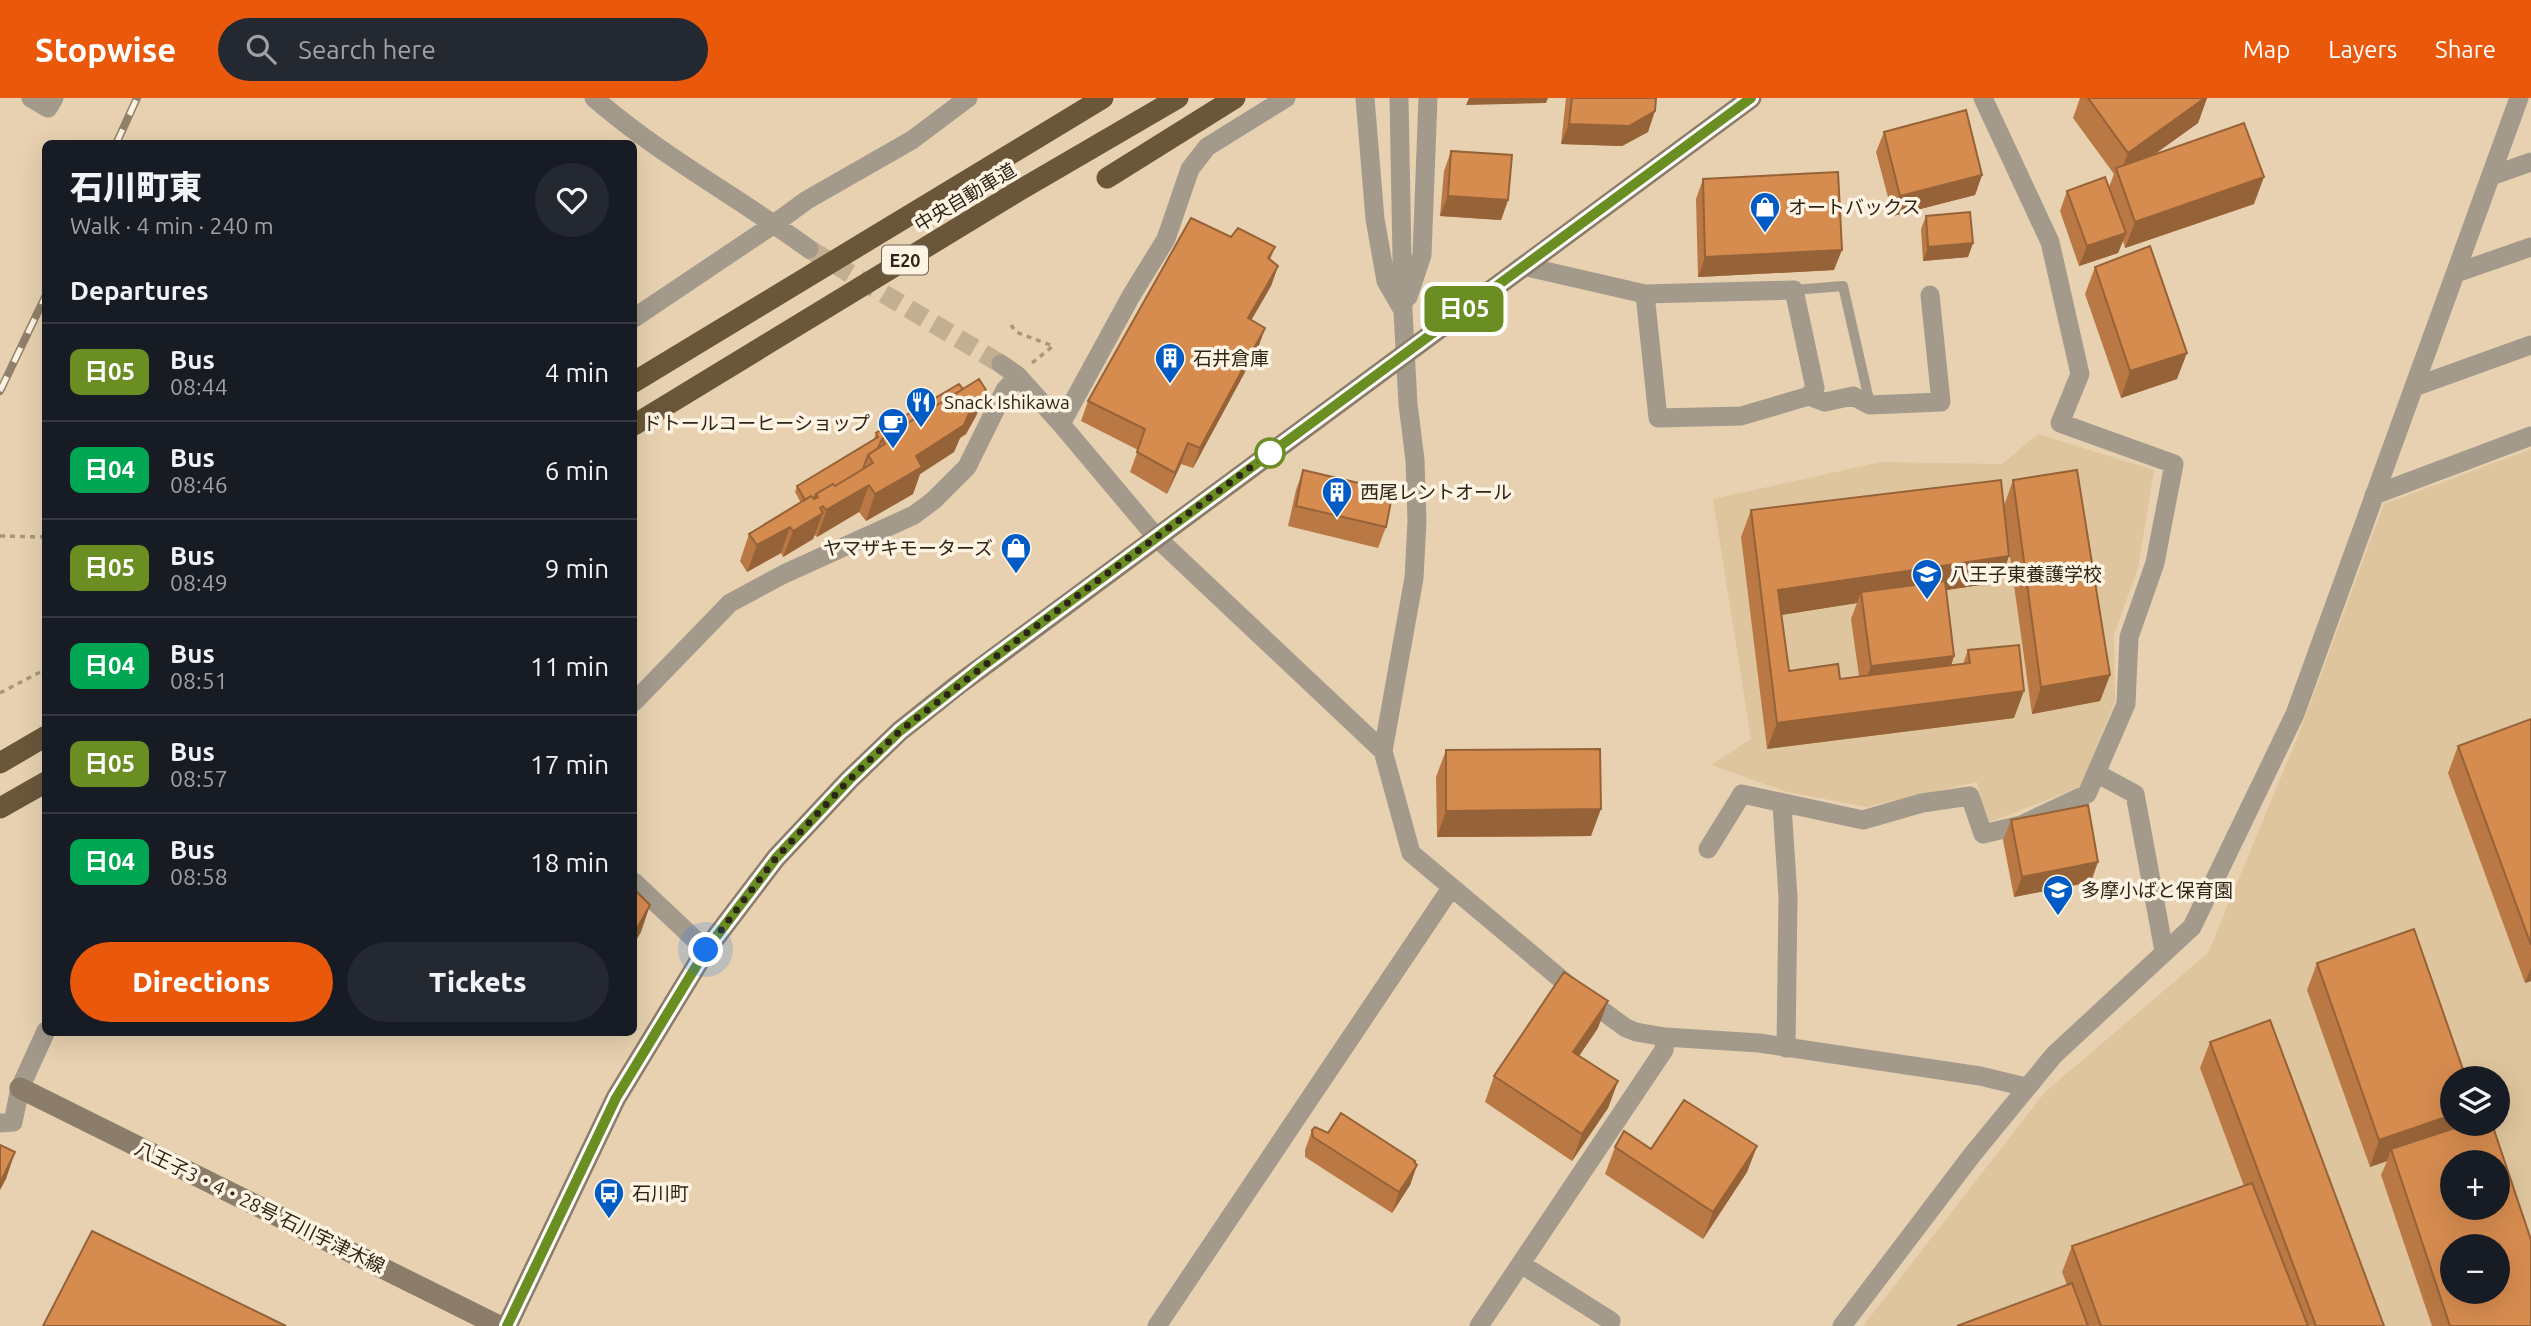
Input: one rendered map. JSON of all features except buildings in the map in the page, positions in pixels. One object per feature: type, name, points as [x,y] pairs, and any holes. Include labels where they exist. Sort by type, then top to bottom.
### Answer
[{"type":"highway","points":[[953,187],[1084,98]]},
{"type":"highway","name":"中央自動車道","points":[[637,380],[1103,98]]},
{"type":"highway","name":"中央自動車道","points":[[637,423],[1032,183],[1178,98]]},
{"type":"highway","points":[[1107,178],[1235,98]]},
{"type":"highway","points":[[0,763],[42,738]]},
{"type":"highway","points":[[0,808],[42,784]]},
{"type":"highway","points":[[0,817],[42,797]]},
{"type":"street","points":[[31,98],[48,108],[54,98]]},
{"type":"street","points":[[594,98],[661,151],[808,249]]},
{"type":"street","points":[[637,316],[807,200],[912,140],[968,98]]},
{"type":"street","points":[[1062,424],[1130,296],[1166,239],[1189,169],[1207,147],[1286,98]]},
{"type":"street","points":[[1365,98],[1375,219],[1386,281],[1403,311]]},
{"type":"street","points":[[1399,98],[1403,311],[1417,521],[1414,578],[1383,751],[1412,853],[1574,990],[1626,1028],[1636,1032],[1665,1037],[1759,1043],[1980,1076],[2026,1087]]},
{"type":"street","points":[[1403,311],[1422,255],[1428,98]]},
{"type":"street","points":[[507,1326],[616,1098],[706,950],[776,858],[849,780],[900,731],[1020,638],[1751,98]]},
{"type":"street","points":[[1707,849],[1742,794],[1782,805],[1863,820],[1922,803],[1970,796],[1983,834],[2021,825],[2087,794],[2126,704],[2129,637],[2155,564],[2174,464],[2060,423],[2080,374],[2056,265],[2050,242],[1983,98]]},
{"type":"street","points":[[1842,1326],[2026,1087],[2054,1055],[2192,927],[2295,714],[2519,98]]},
{"type":"street","points":[[2490,176],[2531,162]]},
{"type":"street","points":[[2456,273],[2531,247]]},
{"type":"street","points":[[1523,266],[1646,294],[1794,290],[1815,388],[1809,396],[1741,416],[1658,418],[1646,294]]},
{"type":"street","points":[[1809,396],[1825,402],[1853,396],[1870,405],[1941,402],[1930,295]]},
{"type":"street","points":[[2414,387],[2531,345]]},
{"type":"street","points":[[1001,364],[1018,376],[1062,424],[1157,538],[1383,751]]},
{"type":"street","points":[[637,699],[730,603],[784,574],[914,515],[934,500],[967,467],[1005,390],[1018,376]]},
{"type":"street","points":[[2375,495],[2531,436]]},
{"type":"street","points":[[2096,773],[2135,794],[2164,951]]},
{"type":"street","points":[[1782,805],[1788,897],[1786,1048]]},
{"type":"street","points":[[637,885],[706,950]]},
{"type":"street","points":[[1157,1326],[1451,888]]},
{"type":"street","points":[[0,1123],[13,1122],[20,1088],[44,1036]]},
{"type":"street","points":[[1479,1326],[1664,1050],[1665,1037]]},
{"type":"street","name":"八王子3・4・28号 石川宇津木線","points":[[20,1088],[499,1326]]},
{"type":"street","points":[[1521,1264],[1611,1321]]},
{"type":"lane","points":[[1794,290],[1843,286],[1870,405]]},
{"type":"path","points":[[1011,325],[1016,332],[1053,346],[1018,376]]},
{"type":"path","points":[[0,536],[42,537]]},
{"type":"path","points":[[0,693],[42,672]]},
{"type":"shaded area","name":"八王子東養護学校","points":[[2038,434],[2154,470],[2138,568],[2114,635],[2115,701],[2081,787],[1987,823],[1977,782],[1867,807],[1787,792],[1711,765],[1751,739],[1713,499],[1881,462],[2002,464]]},
{"type":"shaded area","points":[[2531,449],[2531,1326],[1863,1326],[2045,1092],[2208,953],[2300,731],[2384,504]]},
{"type":"tunnel","points":[[809,249],[1001,364]]},
{"type":"railway","points":[[118,140],[137,98]]},
{"type":"railway","points":[[0,391],[42,303]]},
{"type":"bus line","name":"日05","points":[[507,1326],[616,1098],[706,950],[776,858],[849,780],[900,731],[980,668],[1751,98]]},
{"type":"place","name":"オートバックス","points":[[1765,234]]},
{"type":"place","name":"石井倉庫","points":[[1170,385]]},
{"type":"place","name":"Snack Ishikawa","points":[[921,429]]},
{"type":"place","name":"ドトールコーヒーショップ","points":[[893,450]]},
{"type":"place","name":"西尾レントオール","points":[[1337,519]]},
{"type":"place","name":"ヤマザキモーターズ","points":[[1016,575]]},
{"type":"place","name":"八王子東養護学校","points":[[1927,601]]},
{"type":"place","name":"多摩小ばと保育園","points":[[2058,917]]},
{"type":"place","name":"石川町","points":[[609,1220]]},
{"type":"route","points":[[706,950],[776,858],[849,780],[900,731],[1020,638],[1270,453]]}]
